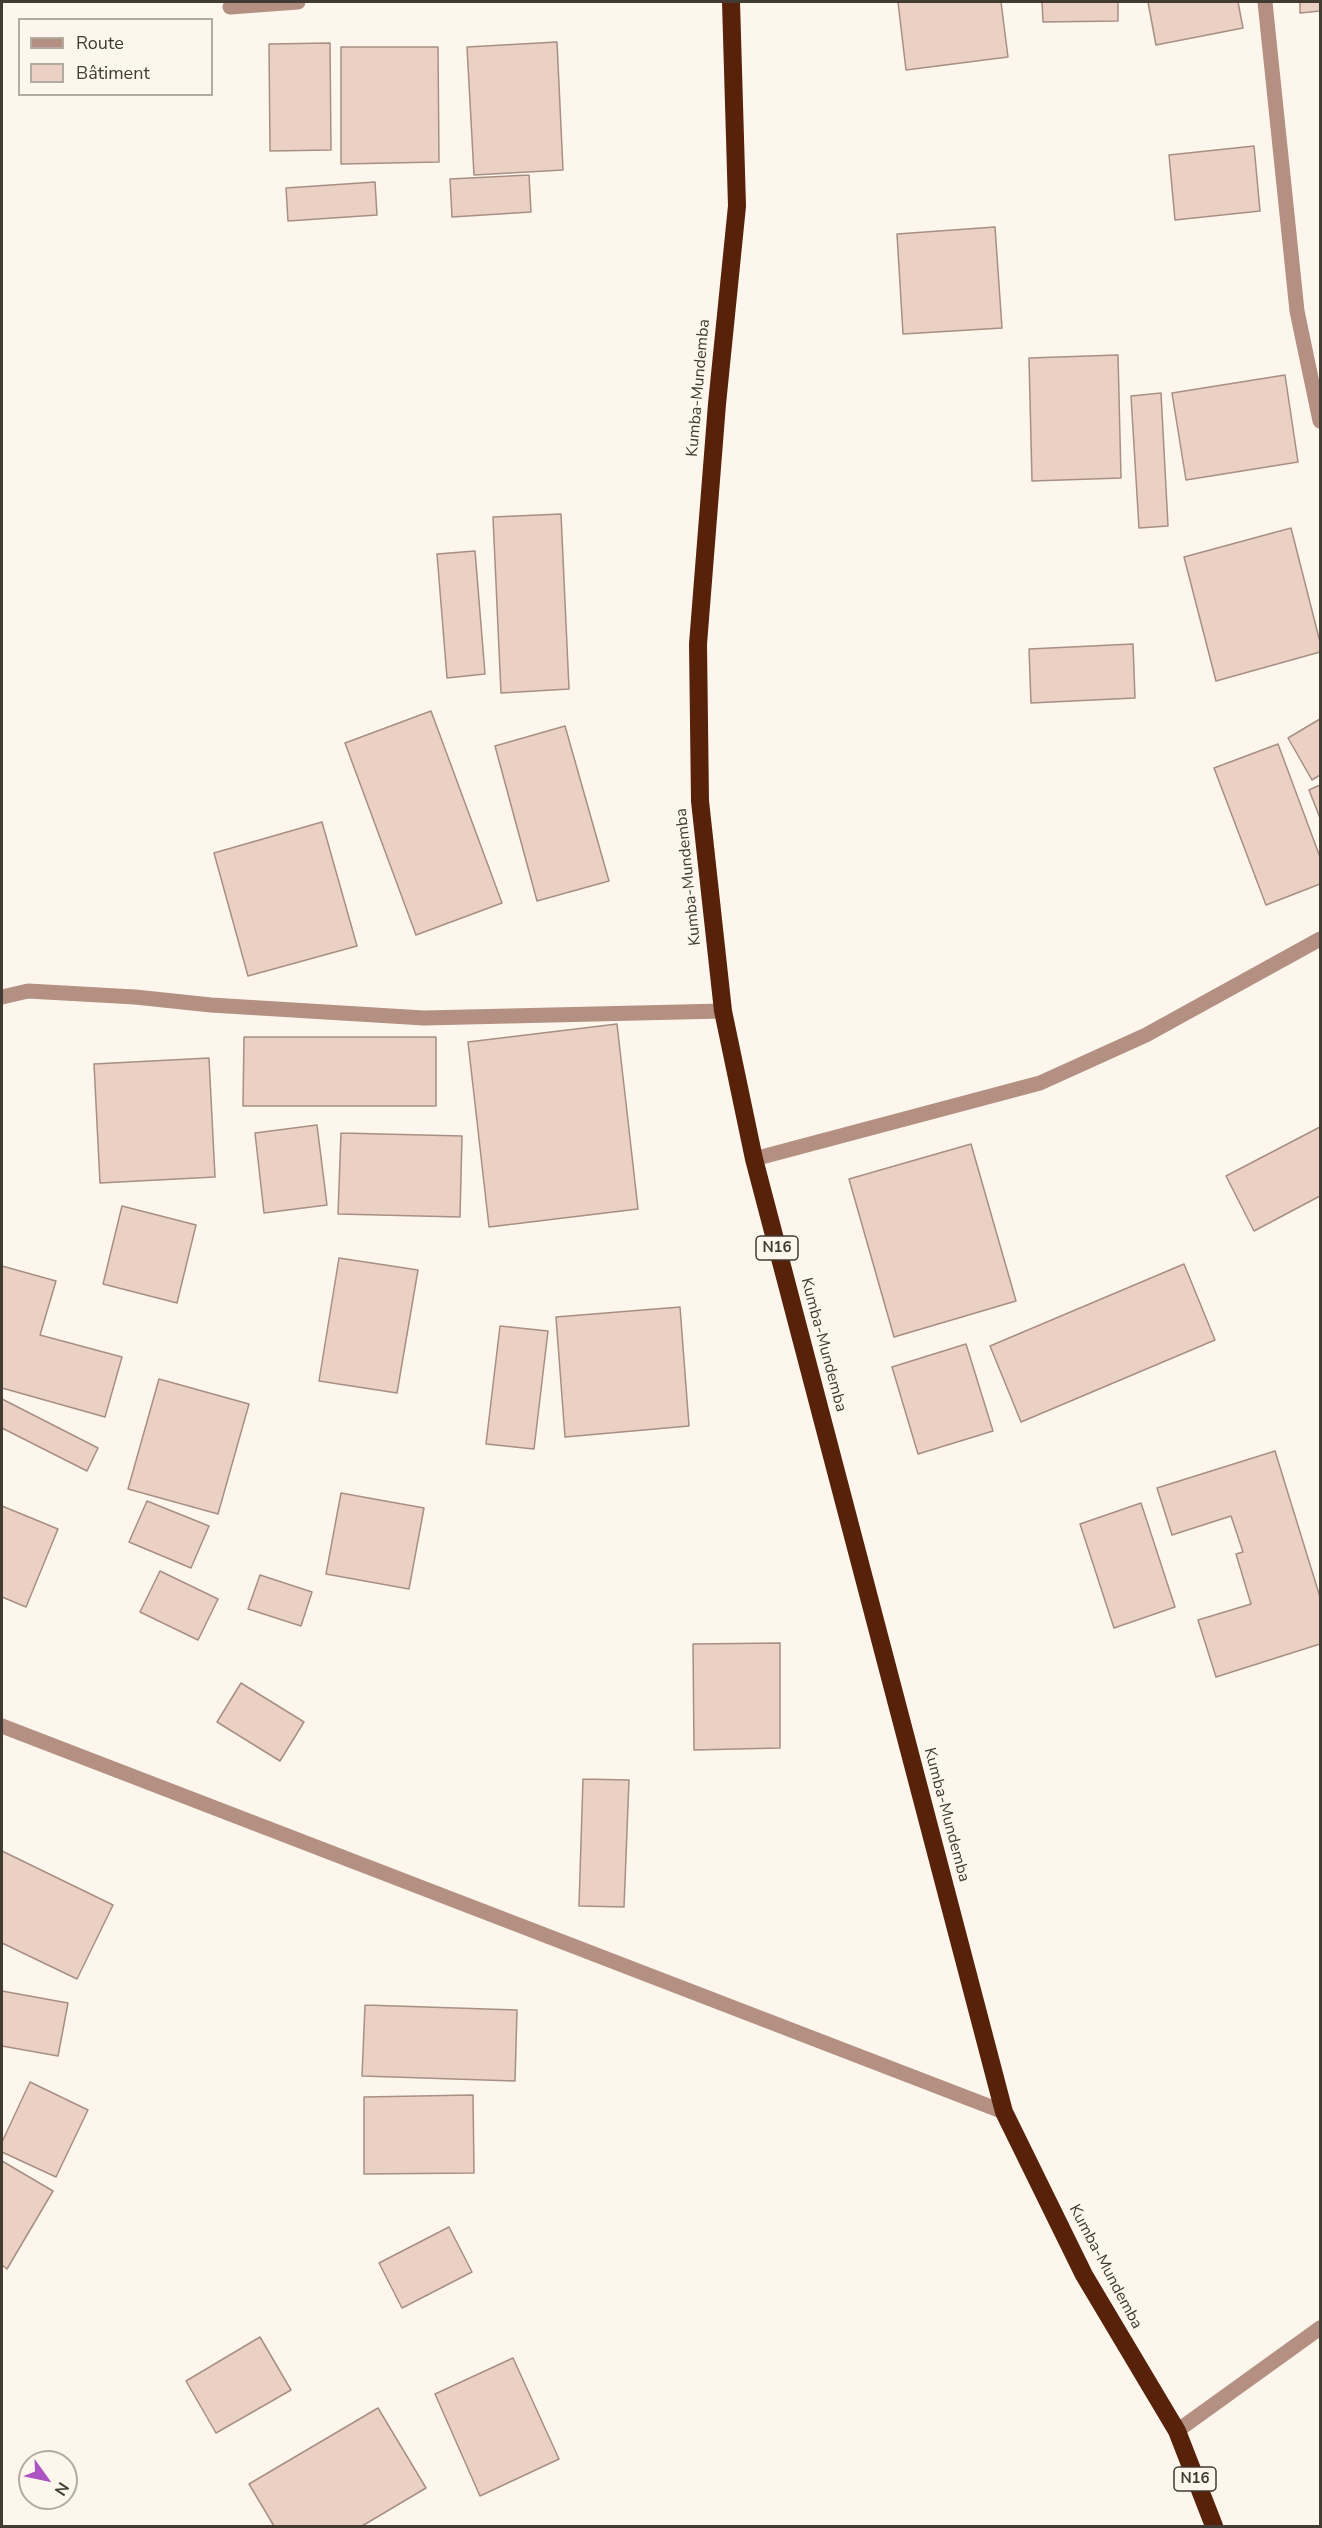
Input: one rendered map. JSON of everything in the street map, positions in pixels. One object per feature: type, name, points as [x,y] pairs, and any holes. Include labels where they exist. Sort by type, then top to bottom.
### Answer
[{"type":"highway","name":"Kumba-Mundemba","points":[[731,2],[737,206],[717,404],[698,644],[700,801],[723,1011],[754,1160],[1004,2112],[1084,2275],[1177,2431],[1214,2526]]},
{"type":"street","points":[[230,7],[298,2]]},
{"type":"street","points":[[1265,2],[1297,311],[1320,421]]},
{"type":"street","points":[[754,1160],[1040,1083],[1146,1035],[1320,939]]},
{"type":"street","points":[[2,997],[28,991],[424,1018],[723,1011]]},
{"type":"street","points":[[2,1726],[1004,2112]]},
{"type":"street","points":[[1177,2431],[1320,2328]]},
{"type":"building","points":[[898,2],[1001,2],[1008,57],[906,70]]},
{"type":"building","points":[[1042,2],[1118,2],[1118,21],[1043,22]]},
{"type":"building","points":[[1148,2],[1238,2],[1243,28],[1156,45]]},
{"type":"building","points":[[1300,2],[1320,2],[1320,11],[1300,13]]},
{"type":"building","points":[[557,42],[563,170],[474,175],[467,47]]},
{"type":"building","points":[[330,43],[331,150],[270,151],[269,44]]},
{"type":"building","points":[[341,47],[438,47],[439,162],[341,164]]},
{"type":"building","points":[[1254,146],[1260,211],[1175,220],[1169,155]]},
{"type":"building","points":[[529,175],[531,212],[452,217],[450,179]]},
{"type":"building","points":[[375,182],[377,215],[288,221],[286,188]]},
{"type":"building","points":[[995,227],[1002,328],[903,334],[897,234]]},
{"type":"building","points":[[1118,355],[1121,478],[1032,481],[1029,358]]},
{"type":"building","points":[[1285,375],[1298,462],[1186,480],[1172,393]]},
{"type":"building","points":[[1161,393],[1168,526],[1139,528],[1131,396]]},
{"type":"building","points":[[561,514],[569,689],[501,693],[493,517]]},
{"type":"building","points":[[1291,528],[1320,642],[1320,652],[1216,681],[1184,557]]},
{"type":"building","points":[[475,551],[485,674],[447,678],[437,554]]},
{"type":"building","points":[[1133,644],[1135,698],[1031,703],[1029,649]]},
{"type":"building","points":[[431,711],[502,903],[416,935],[345,743]]},
{"type":"building","points":[[1320,719],[1320,775],[1312,780],[1288,738]]},
{"type":"building","points":[[565,726],[609,881],[537,901],[495,746]]},
{"type":"building","points":[[1278,744],[1320,857],[1320,884],[1266,905],[1214,768]]},
{"type":"building","points":[[1320,785],[1320,818],[1309,790]]},
{"type":"building","points":[[322,822],[357,946],[248,976],[214,853]]},
{"type":"building","points":[[617,1024],[638,1209],[489,1227],[468,1042]]},
{"type":"building","points":[[244,1037],[436,1037],[436,1106],[243,1106]]},
{"type":"building","points":[[209,1058],[215,1177],[100,1183],[94,1064]]},
{"type":"building","points":[[317,1125],[327,1205],[264,1213],[255,1133]]},
{"type":"building","points":[[1320,1127],[1320,1196],[1254,1231],[1226,1176]]},
{"type":"building","points":[[341,1133],[462,1136],[460,1217],[338,1214]]},
{"type":"building","points":[[971,1144],[1016,1301],[894,1337],[849,1179]]},
{"type":"building","points":[[122,1206],[196,1225],[177,1303],[103,1284]]},
{"type":"building","points":[[339,1258],[418,1270],[397,1393],[319,1381]]},
{"type":"building","points":[[1184,1264],[1215,1340],[1021,1422],[990,1346]]},
{"type":"building","points":[[2,1266],[56,1281],[40,1335],[122,1357],[105,1417],[2,1388]]},
{"type":"building","points":[[680,1307],[689,1426],[565,1437],[556,1317]]},
{"type":"building","points":[[500,1326],[548,1331],[534,1449],[486,1444]]},
{"type":"building","points":[[966,1344],[993,1431],[918,1454],[892,1367]]},
{"type":"building","points":[[159,1379],[249,1404],[218,1514],[128,1489]]},
{"type":"building","points":[[2,1399],[98,1448],[87,1471],[2,1428]]},
{"type":"building","points":[[1275,1451],[1320,1597],[1320,1644],[1216,1677],[1198,1620],[1251,1604],[1236,1554],[1243,1552],[1231,1516],[1172,1535],[1157,1488]]},
{"type":"building","points":[[341,1493],[424,1508],[409,1589],[326,1574]]},
{"type":"building","points":[[147,1501],[209,1526],[191,1568],[129,1542]]},
{"type":"building","points":[[1141,1503],[1175,1607],[1114,1628],[1080,1524]]},
{"type":"building","points":[[2,1506],[58,1529],[26,1607],[2,1597]]},
{"type":"building","points":[[160,1571],[218,1599],[198,1640],[140,1612]]},
{"type":"building","points":[[260,1575],[312,1592],[301,1626],[248,1609]]},
{"type":"building","points":[[780,1643],[780,1748],[694,1750],[693,1644]]},
{"type":"building","points":[[241,1683],[304,1722],[280,1761],[217,1722]]},
{"type":"building","points":[[583,1779],[629,1780],[624,1907],[579,1906]]},
{"type":"building","points":[[2,1851],[113,1905],[77,1979],[2,1943]]},
{"type":"building","points":[[2,1991],[68,2003],[58,2056],[2,2046]]},
{"type":"building","points":[[365,2005],[517,2010],[515,2081],[362,2076]]},
{"type":"building","points":[[30,2082],[88,2110],[56,2177],[2,2152],[2,2142]]},
{"type":"building","points":[[473,2095],[474,2173],[364,2174],[364,2097]]},
{"type":"building","points":[[2,2161],[53,2191],[7,2269],[2,2265]]},
{"type":"building","points":[[449,2227],[472,2272],[402,2308],[379,2263]]},
{"type":"building","points":[[260,2337],[291,2390],[216,2433],[186,2381]]},
{"type":"building","points":[[513,2358],[559,2459],[480,2496],[435,2394]]},
{"type":"building","points":[[378,2408],[426,2488],[362,2526],[274,2526],[249,2484]]}]
